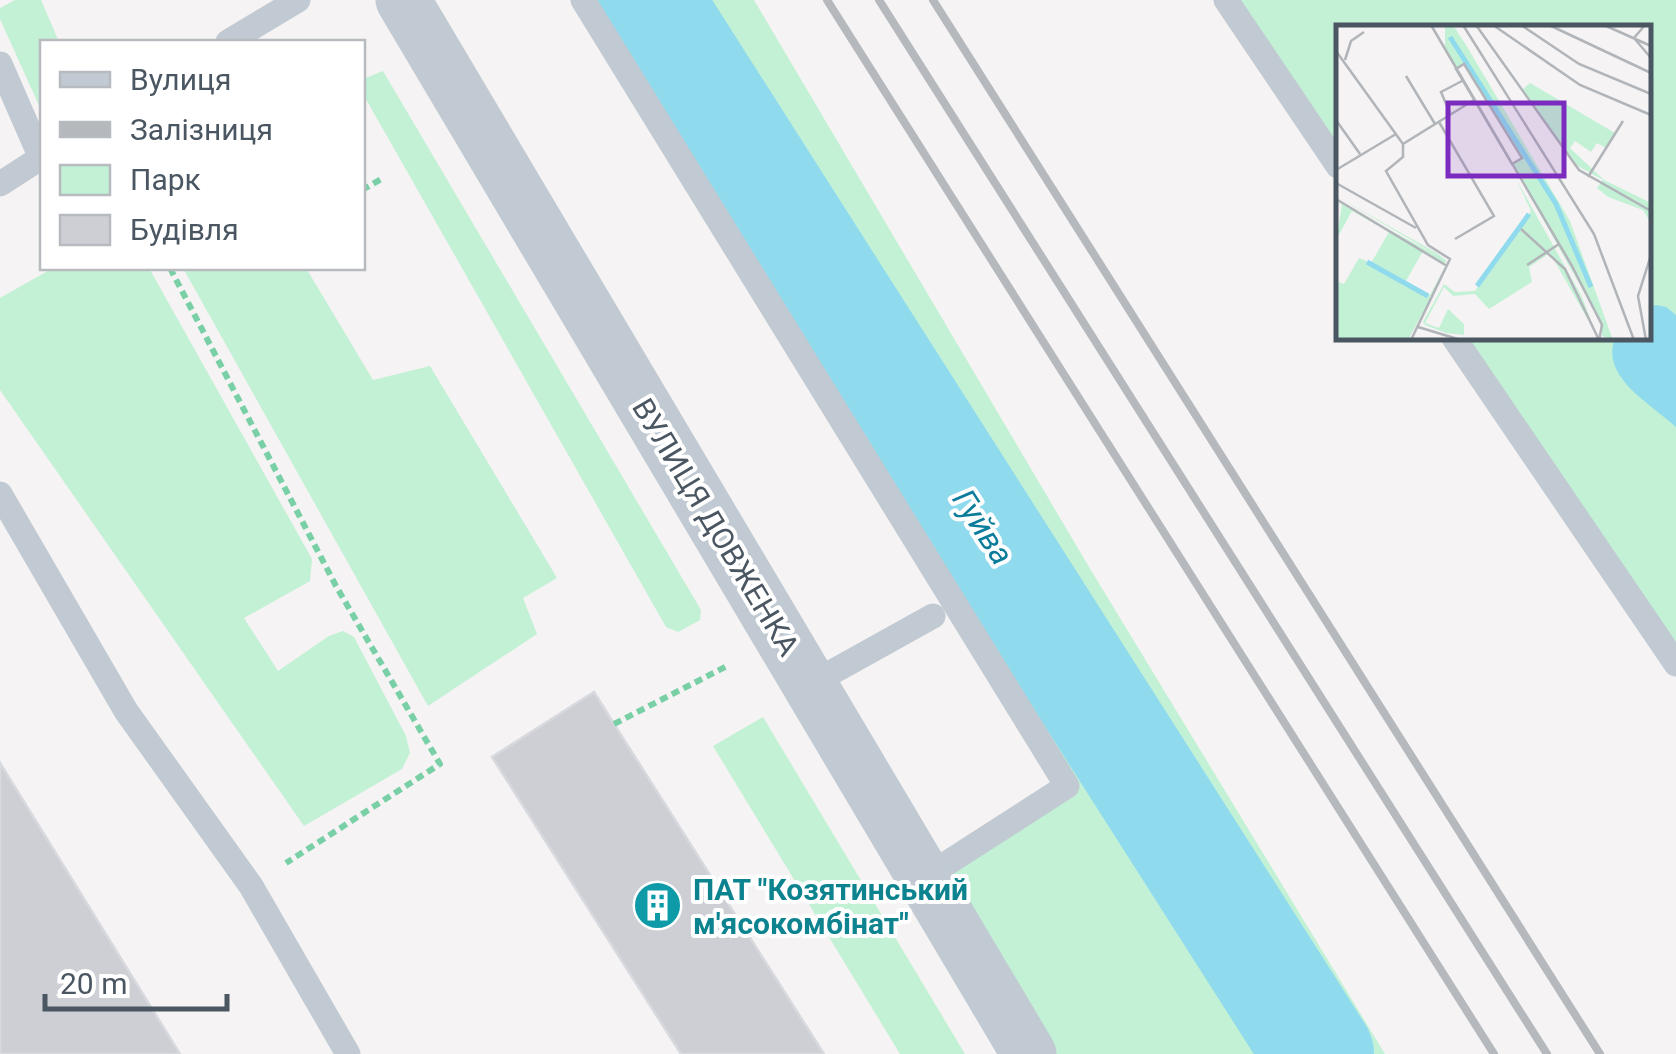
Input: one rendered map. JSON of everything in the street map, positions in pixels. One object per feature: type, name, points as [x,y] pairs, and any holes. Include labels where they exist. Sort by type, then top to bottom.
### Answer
[{"type":"street","name":"ВУЛИЦЯ ДОВЖЕНКА","points":[[403,0],[672,454]]},
{"type":"street","name":"ВУЛИЦЯ ДОВЖЕНКА","points":[[809,685],[1029,1054]]},
{"type":"lane","points":[[231,40],[298,0]]},
{"type":"lane","points":[[583,0],[1067,786],[924,878]]},
{"type":"lane","points":[[1226,0],[1336,163]]},
{"type":"lane","points":[[0,64],[40,154]]},
{"type":"lane","points":[[0,184],[40,159]]},
{"type":"lane","points":[[1455,340],[1676,664]]},
{"type":"lane","points":[[672,454],[809,685],[934,616]]},
{"type":"lane","points":[[0,494],[126,712],[250,886],[348,1054]]},
{"type":"path","points":[[365,188],[383,178]]},
{"type":"path","points":[[171,270],[336,586],[440,764],[250,886]]},
{"type":"green space","points":[[15,0],[41,0],[58,40],[40,40],[40,108],[0,19],[0,8]]},
{"type":"green space","points":[[583,0],[754,0],[1089,567],[1385,1054],[1029,1054],[924,878],[1066,787]]},
{"type":"green space","points":[[1227,0],[1676,0],[1676,659],[1458,340],[1651,340],[1651,25],[1336,25],[1336,160]]},
{"type":"green space","points":[[383,71],[701,610],[700,620],[678,632],[666,627],[365,98],[365,78]]},
{"type":"green space","points":[[49,270],[150,270],[312,559],[310,581],[244,618],[278,671],[329,636],[343,631],[354,637],[406,736],[410,753],[402,769],[304,826],[0,390],[0,298]]},
{"type":"green space","points":[[184,270],[307,270],[373,380],[430,366],[557,578],[523,598],[537,634],[428,706]]},
{"type":"green space","points":[[763,717],[965,1054],[900,1054],[713,746]]},
{"type":"water","points":[[1651,306],[1666,307],[1676,315],[1676,427],[1630,388],[1615,365],[1612,352],[1615,340],[1651,340]]},
{"type":"building","name":"ПАТ \"Козятинський м'ясокомбінат\"","points":[[594,692],[824,1054],[681,1054],[492,757]]},
{"type":"building","points":[[0,763],[180,1054],[0,1054]]},
{"type":"waterway","name":"Гуйва","points":[[647,0],[1319,1054]]},
{"type":"railway","points":[[827,0],[1494,1054]]},
{"type":"railway","points":[[879,0],[1547,1054]]},
{"type":"railway","points":[[933,0],[1600,1054]]},
{"type":"place","name":"ПАТ \"Козятинський м'ясокомбінат\"","points":[[658,906]]}]
